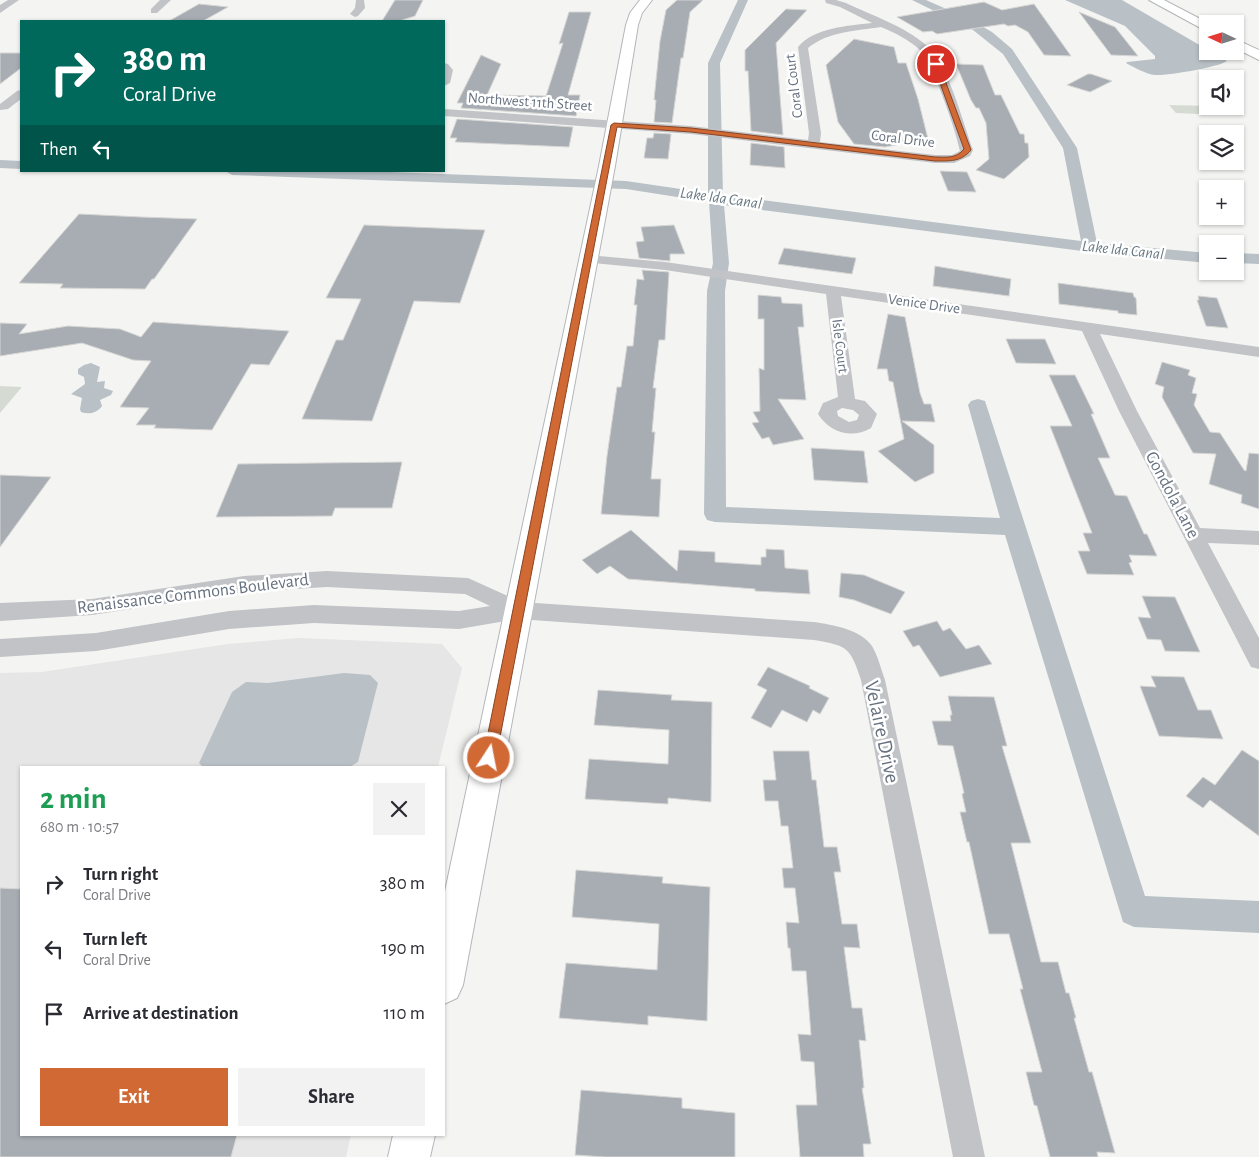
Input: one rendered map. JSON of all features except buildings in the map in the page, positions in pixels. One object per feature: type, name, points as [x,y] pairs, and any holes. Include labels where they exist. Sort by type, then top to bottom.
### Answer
[{"type":"street","points":[[0,10],[14,0]]},
{"type":"street","points":[[154,11],[166,0]]},
{"type":"street","points":[[355,14],[360,8],[358,0]]},
{"type":"street","points":[[445,980],[607,166],[634,19],[646,0]]},
{"type":"street","points":[[1155,0],[1199,18]]},
{"type":"street","points":[[1182,0],[1201,15]]},
{"type":"street","name":"Coral Drive","points":[[614,125],[691,130],[935,159],[954,159],[966,154],[967,150],[932,56],[916,42],[843,5],[829,1]]},
{"type":"street","name":"Coral Court","points":[[813,144],[814,133],[802,47],[808,41],[820,36],[881,24]]},
{"type":"street","points":[[1244,48],[1259,56]]},
{"type":"street","points":[[445,67],[448,70],[445,79]]},
{"type":"street","points":[[2,107],[20,94]]},
{"type":"street","points":[[2,107],[20,108]]},
{"type":"street","name":"Northwest 11th Street","points":[[445,113],[614,125]]},
{"type":"street","name":"Venice Drive","points":[[588,260],[746,277],[1259,352]]},
{"type":"street","name":"Isle Court","points":[[833,291],[847,402]]},
{"type":"street","name":"Gondola Lane","points":[[1089,328],[1128,411],[1259,660]]},
{"type":"street","points":[[1193,535],[1259,538]]},
{"type":"street","name":"Renaissance Commons Boulevard","points":[[0,612],[92,607],[244,584],[327,579],[468,586],[518,610]]},
{"type":"street","name":"Renaissance Commons Boulevard","points":[[0,648],[96,642],[186,626],[272,616],[347,614],[460,620],[518,610]]},
{"type":"street","name":"Velaire Drive","points":[[518,610],[814,631],[839,635],[850,640],[863,651],[877,698],[969,1157]]},
{"type":"street","points":[[409,1157],[414,1136]]},
{"type":"shaded area","points":[[1065,0],[1122,0],[1199,45],[1199,60],[1227,61],[1204,68],[1170,74],[1155,75],[1144,72],[1126,63],[1155,59],[1155,56],[1125,26]]},
{"type":"shaded area","points":[[1169,105],[1199,106],[1199,114],[1176,113]]},
{"type":"shaded area","points":[[91,363],[100,367],[97,382],[105,381],[104,388],[113,391],[111,395],[100,400],[102,406],[100,408],[93,413],[87,413],[81,412],[80,409],[82,398],[71,394],[85,384],[84,377],[78,374],[78,369]]},
{"type":"shaded area","points":[[0,386],[22,387],[0,413]]},
{"type":"shaded area","points":[[299,638],[442,644],[462,668],[438,766],[20,766],[20,1136],[351,1136],[346,1157],[0,1157],[0,673],[42,672],[228,644]]},
{"type":"shaded area","points":[[344,673],[370,675],[378,683],[358,762],[352,766],[202,766],[199,763],[232,692],[246,682],[268,683]]},
{"type":"waterway","points":[[716,199],[714,63],[743,0]]},
{"type":"waterway","points":[[917,0],[953,15],[977,28],[1008,52],[1070,148],[1090,247]]},
{"type":"waterway","name":"Lake Ida Canal","points":[[0,164],[20,165]]},
{"type":"waterway","name":"Lake Ida Canal","points":[[260,172],[626,185],[716,199]]},
{"type":"waterway","name":"Lake Ida Canal","points":[[716,199],[1090,247]]},
{"type":"waterway","points":[[716,199],[721,263],[716,291],[715,514],[1014,527]]},
{"type":"waterway","name":"Lake Ida Canal","points":[[1090,247],[1199,257]]},
{"type":"waterway","name":"Lake Ida Canal","points":[[1244,258],[1259,259]]},
{"type":"waterway","points":[[978,405],[1014,527]]},
{"type":"waterway","points":[[1014,527],[1134,911],[1259,917]]},
{"type":"route","points":[[489,758],[614,125],[691,130],[935,159],[954,159],[966,154],[967,150],[936,64]]}]
